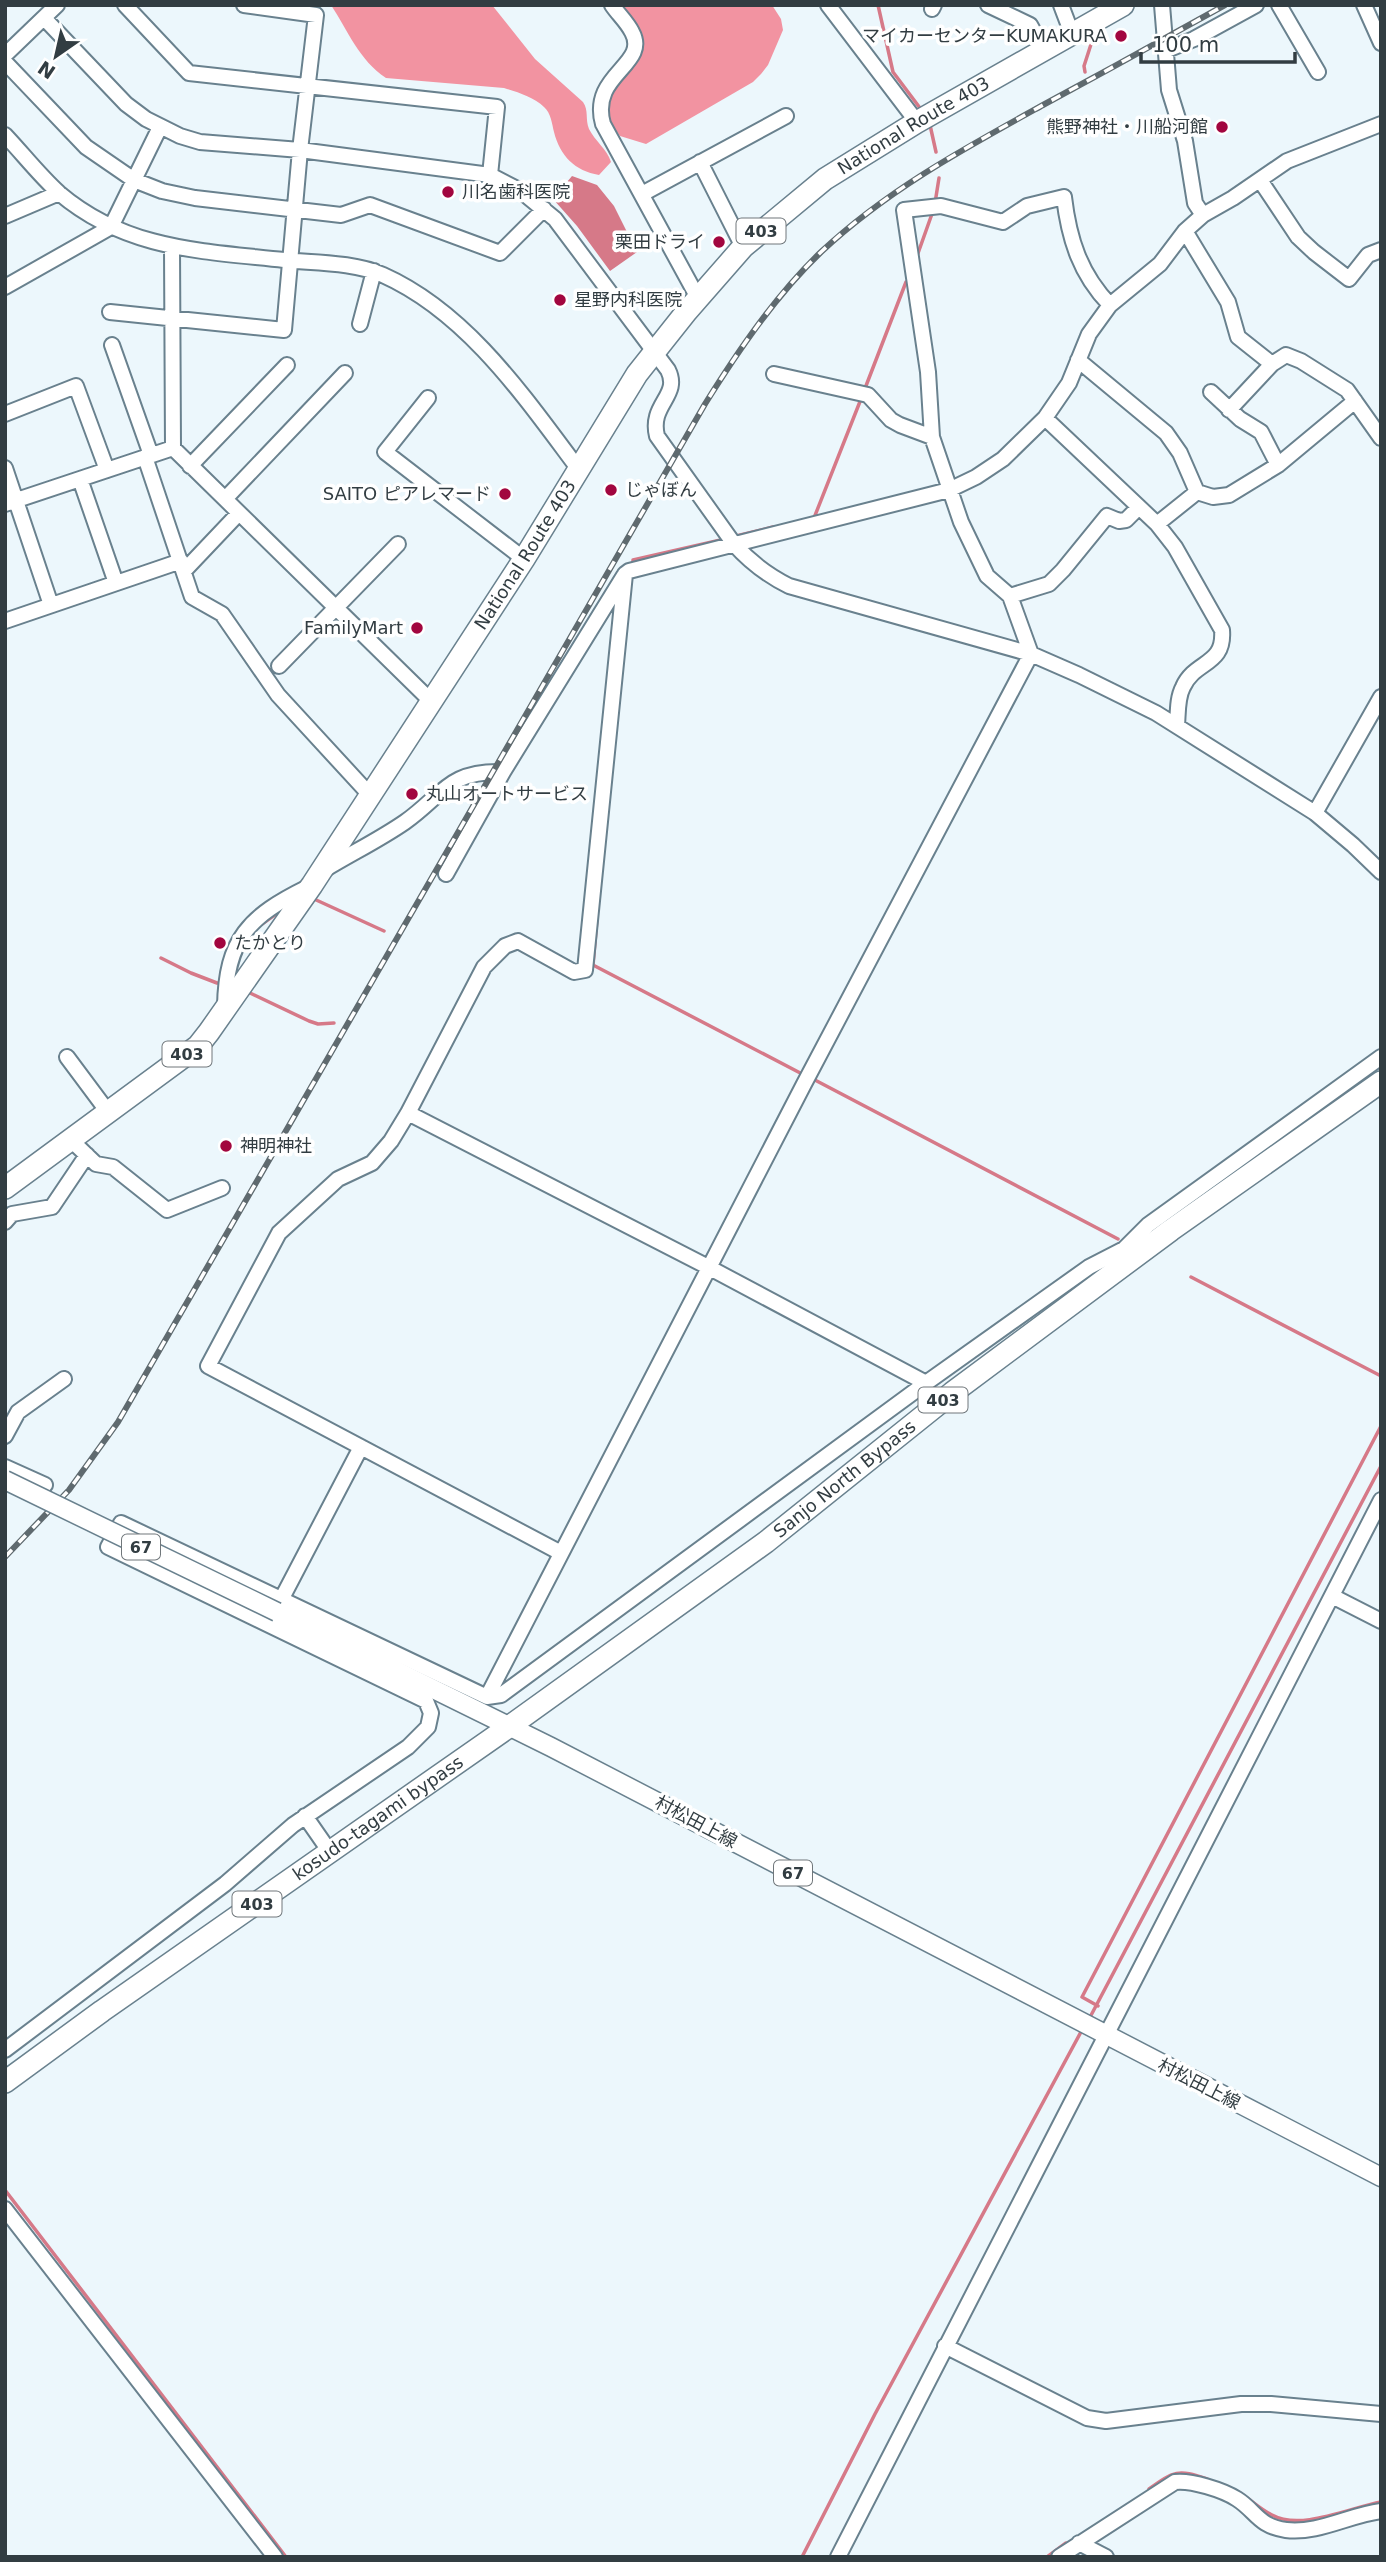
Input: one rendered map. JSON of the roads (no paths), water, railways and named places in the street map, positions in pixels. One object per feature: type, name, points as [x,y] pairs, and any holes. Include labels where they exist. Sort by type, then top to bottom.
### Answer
[{"type":"highway","name":"National Route 403","points":[[5,1188],[79,1148],[108,1112],[198,1046],[316,879],[580,471],[637,374],[743,247],[825,179],[917,122],[1123,5]]},
{"type":"highway","name":"Sanjo North Bypass","points":[[510,1726],[766,1542],[952,1393],[1149,1246],[1381,1083]]},
{"type":"highway","name":"kosudo-tagami bypass","points":[[5,2082],[102,2011],[510,1726]]},
{"type":"main road","name":"村松田上線","points":[[5,1480],[279,1606],[1381,2177]]},
{"type":"street","points":[[5,55],[57,5]]},
{"type":"street","points":[[125,5],[189,73],[497,107],[490,175]]},
{"type":"street","points":[[110,312],[284,330],[300,150],[310,85],[316,15],[244,5]]},
{"type":"street","points":[[612,5],[632,32],[634,50],[626,66],[609,82],[600,101],[600,114],[607,134],[698,298]]},
{"type":"street","points":[[828,5],[917,122]]},
{"type":"street","points":[[988,5],[1030,25],[1044,50]]},
{"type":"street","points":[[1061,5],[1072,34]]},
{"type":"street","points":[[1162,5],[1169,90],[1185,141],[1195,203],[1203,215]]},
{"type":"street","points":[[1167,50],[1195,39],[1256,5]]},
{"type":"street","points":[[1279,5],[1318,72]]},
{"type":"street","points":[[1364,5],[1381,43]]},
{"type":"street","points":[[44,18],[126,104],[160,127],[200,142],[300,150],[490,175],[521,191],[555,219],[672,379],[671,388],[657,412],[654,425],[657,436],[734,544],[766,574],[789,586],[1031,654],[1145,707],[1315,813],[1381,872]]},
{"type":"street","points":[[5,62],[86,147],[134,180],[162,191],[195,198],[341,215],[370,205],[500,253],[544,209]]},
{"type":"street","points":[[642,194],[786,116]]},
{"type":"street","points":[[446,874],[503,772],[625,574],[949,490],[976,477],[1003,459],[1045,418],[1069,383],[1089,334],[1110,304],[1160,264],[1185,231],[1203,215],[1287,161],[1381,124]]},
{"type":"street","points":[[5,287],[111,227],[160,127]]},
{"type":"street","points":[[5,135],[59,193],[111,227],[172,248],[374,271],[425,297],[457,324],[517,387],[580,471]]},
{"type":"street","points":[[700,162],[743,247]]},
{"type":"street","points":[[1261,180],[1298,237],[1349,279],[1367,255],[1381,250]]},
{"type":"street","points":[[7,213],[59,193]]},
{"type":"street","points":[[487,1697],[822,1049],[1031,654],[1010,596],[987,576],[961,522],[932,437],[928,372],[904,210],[941,206],[1003,222],[1027,206],[1064,197],[1071,241],[1076,253],[1094,288],[1110,304]]},
{"type":"street","points":[[1185,231],[1228,302],[1238,337],[1272,364]]},
{"type":"street","points":[[172,248],[173,449],[432,701]]},
{"type":"street","points":[[360,324],[374,271]]},
{"type":"street","points":[[112,345],[192,597],[222,614],[278,695],[370,795]]},
{"type":"street","points":[[1230,410],[1272,364],[1286,355],[1301,361],[1347,390],[1381,438]]},
{"type":"street","points":[[1078,360],[1166,433],[1180,453],[1197,492],[1213,497],[1229,495],[1278,466],[1355,401]]},
{"type":"street","points":[[190,466],[287,365]]},
{"type":"street","points":[[225,499],[345,373]]},
{"type":"street","points":[[774,374],[868,395],[891,420],[932,437]]},
{"type":"street","points":[[5,414],[76,386],[107,470]]},
{"type":"street","points":[[1211,392],[1240,419],[1261,432],[1278,466]]},
{"type":"street","points":[[428,398],[385,452],[524,559]]},
{"type":"street","points":[[1045,418],[1157,524],[1175,547],[1222,630],[1223,643],[1219,654],[1192,675],[1183,686],[1177,726]]},
{"type":"street","points":[[11,503],[173,449]]},
{"type":"street","points":[[5,468],[11,503],[51,605]]},
{"type":"street","points":[[80,479],[116,583]]},
{"type":"street","points":[[1157,524],[1197,492]]},
{"type":"street","points":[[1010,596],[1049,584],[1107,516],[1119,521],[1126,520],[1139,507]]},
{"type":"street","points":[[5,621],[116,583],[182,566],[239,513]]},
{"type":"street","points":[[279,666],[398,544]]},
{"type":"street","points":[[561,1553],[208,1366],[279,1233],[338,1179],[372,1163],[391,1141],[484,967],[505,946],[518,941],[574,972],[585,970],[625,574]]},
{"type":"street","points":[[1315,813],[1381,697]]},
{"type":"street","points":[[224,1012],[226,975],[244,931],[251,923],[283,899],[405,822],[447,785],[472,774],[503,772]]},
{"type":"street","points":[[67,1057],[108,1112]]},
{"type":"street","points":[[5,2050],[225,1884],[305,1816],[408,1747],[428,1727],[431,1713],[426,1701],[108,1546],[121,1523],[279,1606],[487,1697],[501,1695],[926,1383],[1089,1267],[1124,1249],[1148,1225],[1381,1057]]},
{"type":"street","points":[[408,1113],[710,1268],[926,1383]]},
{"type":"street","points":[[5,1222],[12,1214],[52,1207],[79,1148],[96,1164],[113,1167],[167,1210],[222,1188]]},
{"type":"street","points":[[5,1436],[18,1412],[64,1379]]},
{"type":"street","points":[[279,1606],[361,1447]]},
{"type":"street","points":[[5,1467],[45,1485]]},
{"type":"street","points":[[838,2557],[1099,2033],[1381,1500]]},
{"type":"street","points":[[1332,1595],[1381,1621]]},
{"type":"street","points":[[305,1816],[330,1852]]},
{"type":"street","points":[[5,2209],[275,2557]]},
{"type":"street","points":[[945,2346],[1087,2418],[1106,2421],[1241,2404],[1271,2404],[1381,2414]]},
{"type":"street","points":[[1059,2557],[1175,2482],[1188,2481],[1237,2499],[1253,2515],[1271,2526],[1287,2530],[1311,2530],[1363,2513],[1381,2511]]},
{"type":"street","points":[[1079,2543],[1106,2557]]},
{"type":"waterway","points":[[878,5],[893,72],[920,108]]},
{"type":"waterway","points":[[1085,72],[1084,66],[1094,35]]},
{"type":"waterway","points":[[930,125],[936,152]]},
{"type":"waterway","points":[[935,203],[939,178]]},
{"type":"waterway","points":[[917,256],[933,211]]},
{"type":"waterway","points":[[864,391],[906,282]]},
{"type":"waterway","points":[[814,518],[861,399]]},
{"type":"waterway","points":[[732,537],[773,527]]},
{"type":"waterway","points":[[633,567],[633,560],[725,539]]},
{"type":"waterway","points":[[314,899],[384,931]]},
{"type":"waterway","points":[[262,924],[283,909]]},
{"type":"waterway","points":[[597,919],[593,965],[806,1076]]},
{"type":"waterway","points":[[161,958],[217,983]]},
{"type":"waterway","points":[[250,993],[309,1021],[318,1024],[334,1023]]},
{"type":"waterway","points":[[813,1079],[1118,1239]]},
{"type":"waterway","points":[[1191,1277],[1381,1376]]},
{"type":"waterway","points":[[1098,2006],[1082,1997],[1381,1426]]},
{"type":"waterway","points":[[1088,2021],[1381,1466]]},
{"type":"waterway","points":[[802,2557],[875,2414],[1082,2030]]},
{"type":"waterway","points":[[5,2190],[286,2557]]},
{"type":"waterway","points":[[1149,2489],[1176,2474],[1207,2479]]},
{"type":"waterway","points":[[1230,2488],[1272,2515],[1297,2521],[1325,2517],[1381,2502]]},
{"type":"waterway","points":[[1047,2557],[1066,2543]]},
{"type":"railway","points":[[5,1557],[69,1490],[118,1422],[705,404],[773,305],[804,269],[846,230],[928,171],[1225,5]]},
{"type":"place","name":"マイカーセンターKUMAKURA","points":[[1121,36]]},
{"type":"place","name":"熊野神社・川船河館","points":[[1222,127]]},
{"type":"place","name":"川名歯科医院","points":[[448,192]]},
{"type":"place","name":"栗田ドライ","points":[[719,242]]},
{"type":"place","name":"星野内科医院","points":[[560,300]]},
{"type":"place","name":"じゃぼん","points":[[611,490]]},
{"type":"place","name":"SAITO ピアレマード","points":[[505,494]]},
{"type":"place","name":"FamilyMart","points":[[417,628]]},
{"type":"place","name":"丸山オートサービス","points":[[412,794]]},
{"type":"place","name":"たかとり","points":[[220,943]]},
{"type":"place","name":"神明神社","points":[[226,1146]]}]
